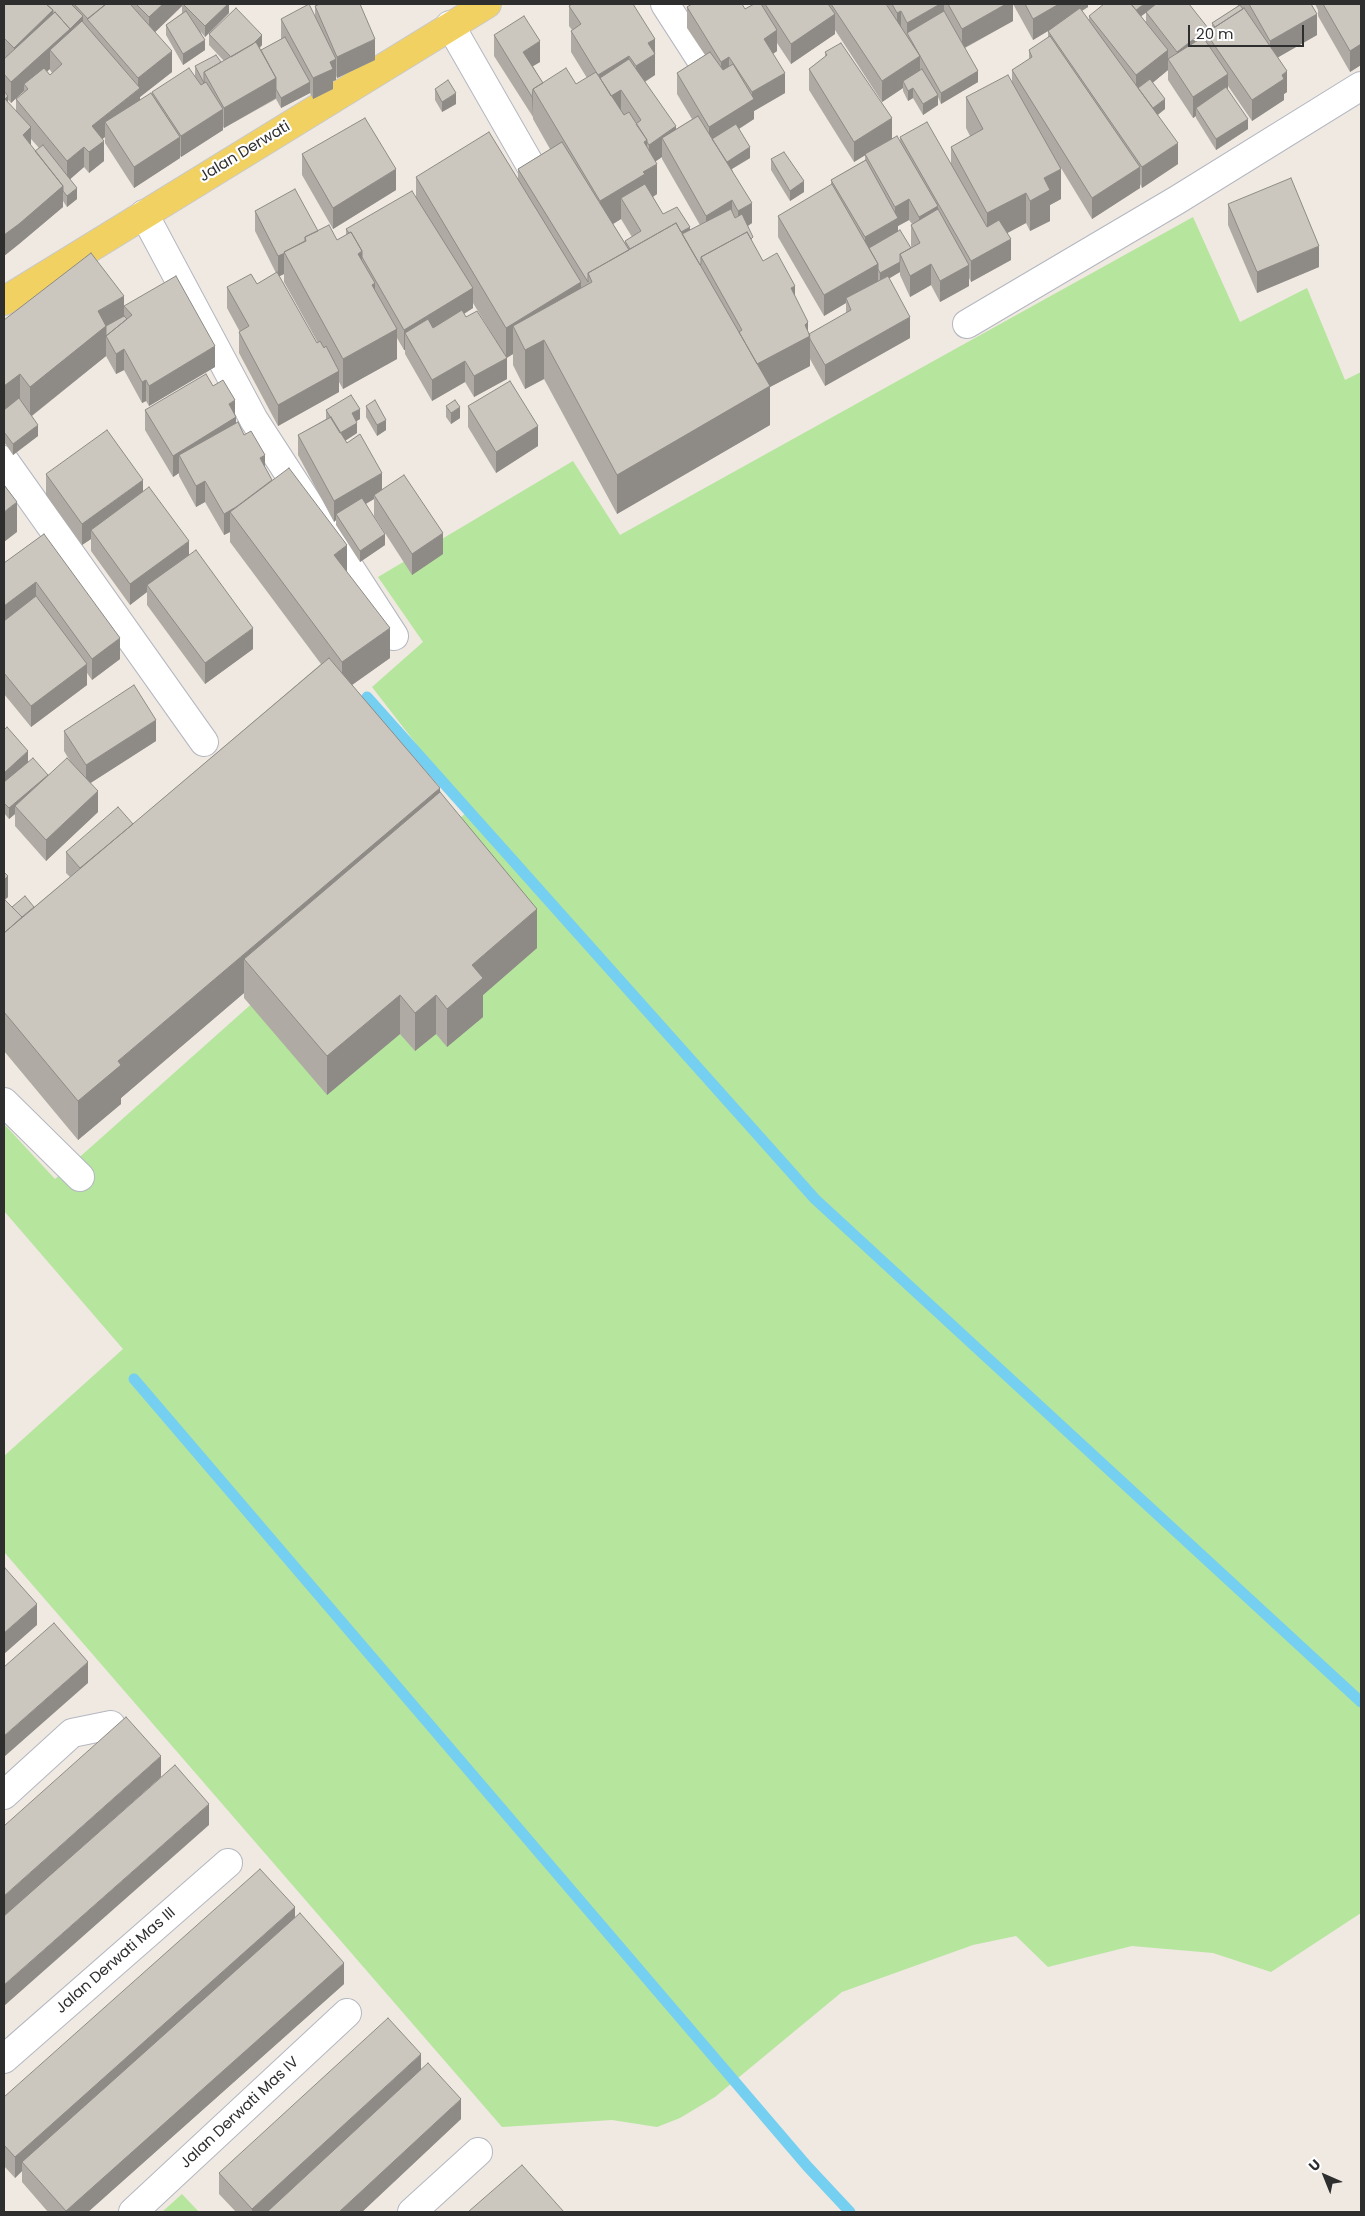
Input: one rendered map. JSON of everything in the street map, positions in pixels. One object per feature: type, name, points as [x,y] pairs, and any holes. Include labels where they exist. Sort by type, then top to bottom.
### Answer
[{"type":"main road","name":"Jalan Derwati","points":[[4,302],[450,25],[487,4]]},
{"type":"street","points":[[665,4],[705,66]]},
{"type":"street","points":[[450,25],[532,168]]},
{"type":"street","points":[[966,324],[1177,200],[1361,86]]},
{"type":"street","points":[[144,214],[254,420],[394,636]]},
{"type":"street","points":[[4,460],[204,742]]},
{"type":"street","points":[[4,1102],[80,1177]]},
{"type":"street","points":[[4,1795],[72,1733],[111,1725]]},
{"type":"street","name":"Jalan Derwati Mas III","points":[[4,2059],[228,1863]]},
{"type":"street","name":"Jalan Derwati Mas IV","points":[[133,2212],[347,2013]]},
{"type":"street","points":[[412,2212],[478,2152]]},
{"type":"green space","points":[[1193,217],[1240,322],[1307,288],[1345,380],[1361,372],[1361,1913],[1271,1972],[1213,1953],[1132,1946],[1048,1967],[1016,1936],[973,1945],[842,1992],[715,2097],[680,2118],[657,2127],[612,2120],[502,2127],[4,1552],[4,1456],[123,1349],[4,1211],[4,1124],[55,1179],[468,811],[372,687],[423,642],[378,577],[573,461],[620,535]]},
{"type":"green space","points":[[182,2194],[199,2212],[162,2212]]},
{"type":"building","points":[[4,4],[46,4],[53,10],[14,48],[4,38]]},
{"type":"building","points":[[46,4],[71,4],[83,16],[70,29],[55,12],[53,14],[53,10]]},
{"type":"building","points":[[74,4],[106,4],[88,19]]},
{"type":"building","points":[[106,4],[130,4],[172,51],[138,78],[87,19]]},
{"type":"building","points":[[136,4],[163,4],[149,17]]},
{"type":"building","points":[[183,4],[228,4],[205,26]]},
{"type":"building","points":[[309,4],[336,59],[330,62],[333,69],[313,78],[281,19]]},
{"type":"building","points":[[320,4],[360,4],[375,39],[337,57],[315,6]]},
{"type":"building","points":[[572,4],[633,4],[655,39],[648,43],[655,54],[636,66],[629,56],[598,75],[571,31],[581,24],[569,6]]},
{"type":"building","points":[[692,4],[742,4],[745,9],[754,4],[761,4],[777,30],[764,39],[785,73],[752,92],[729,57],[721,62],[687,7]]},
{"type":"building","points":[[765,4],[828,4],[835,14],[791,44]]},
{"type":"building","points":[[831,4],[886,4],[920,56],[882,81]]},
{"type":"building","points":[[892,4],[940,4],[907,23],[901,11],[897,13]]},
{"type":"building","points":[[948,4],[1006,4],[962,29]]},
{"type":"building","points":[[1025,4],[1059,4],[1033,19]]},
{"type":"building","points":[[1104,4],[1131,4],[1168,50],[1136,75],[1089,16]]},
{"type":"building","points":[[1131,4],[1144,4],[1136,10]]},
{"type":"building","points":[[1156,4],[1189,4],[1208,28],[1177,52],[1146,12]]},
{"type":"building","points":[[1249,4],[1311,4],[1317,14],[1270,41]]},
{"type":"building","points":[[1323,4],[1361,4],[1361,44],[1350,51]]},
{"type":"building","points":[[1240,5],[1243,9],[1215,27],[1212,23]]},
{"type":"building","points":[[236,8],[262,35],[253,44],[231,57],[209,34]]},
{"type":"building","points":[[1080,8],[1178,143],[1142,167],[1048,31]]},
{"type":"building","points":[[1244,8],[1287,71],[1282,75],[1284,79],[1252,100],[1206,33]]},
{"type":"building","points":[[186,11],[205,40],[183,54],[166,25]]},
{"type":"building","points":[[944,11],[978,71],[941,93],[907,33]]},
{"type":"building","points":[[55,12],[70,29],[11,82],[4,74],[4,59]]},
{"type":"building","points":[[524,16],[540,41],[523,52],[543,83],[533,89],[532,97],[494,35]]},
{"type":"building","points":[[82,21],[140,88],[92,126],[104,141],[89,152],[84,147],[67,161],[16,99],[28,89],[24,84],[44,68],[50,75],[62,64],[50,50]]},
{"type":"building","points":[[1050,36],[1140,167],[1092,198],[1012,70],[1032,57],[1029,50]]},
{"type":"building","points":[[285,37],[310,82],[281,98],[276,89],[276,78],[261,50]]},
{"type":"building","points":[[1203,37],[1228,74],[1193,97],[1168,59]]},
{"type":"building","points":[[256,42],[276,78],[224,108],[204,72]]},
{"type":"building","points":[[841,43],[892,118],[854,142],[809,69],[827,55],[825,52]]},
{"type":"building","points":[[710,52],[723,70],[733,64],[754,99],[709,127],[677,73]]},
{"type":"building","points":[[216,55],[221,62],[204,72],[204,83],[195,66]]},
{"type":"building","points":[[629,59],[676,126],[649,145],[636,124],[641,120],[621,90],[611,96],[600,78]]},
{"type":"building","points":[[189,68],[201,85],[206,82],[223,109],[181,136],[152,92]]},
{"type":"building","points":[[566,68],[576,84],[596,72],[624,115],[629,112],[647,140],[644,142],[657,164],[643,172],[645,174],[600,201],[533,89]]},
{"type":"building","points":[[922,69],[938,95],[923,104],[913,88],[908,91],[903,81]]},
{"type":"building","points":[[1008,75],[1061,169],[1044,178],[1050,190],[1030,201],[1026,193],[987,213],[951,147],[983,129],[966,97]]},
{"type":"building","points":[[1150,79],[1165,99],[1153,108],[1138,88]]},
{"type":"building","points":[[448,80],[456,93],[442,102],[435,89]]},
{"type":"building","points":[[1226,87],[1248,119],[1216,139],[1196,108]]},
{"type":"building","points":[[4,91],[8,96],[5,99],[31,127],[23,135],[63,186],[4,235]]},
{"type":"building","points":[[151,93],[180,137],[134,167],[105,122]]},
{"type":"building","points":[[698,116],[752,203],[738,211],[732,200],[706,216],[662,138]]},
{"type":"building","points":[[365,118],[396,169],[333,208],[302,154]]},
{"type":"building","points":[[927,122],[987,227],[999,220],[1011,239],[971,261],[900,137]]},
{"type":"building","points":[[736,124],[750,147],[727,162],[712,139]]},
{"type":"building","points":[[489,132],[581,282],[506,328],[416,177]]},
{"type":"building","points":[[897,136],[938,206],[919,217],[909,199],[895,207],[865,154]]},
{"type":"building","points":[[562,142],[629,250],[588,273],[588,282],[518,169]]},
{"type":"building","points":[[43,145],[77,188],[67,196],[63,191],[63,186],[35,151]]},
{"type":"building","points":[[784,152],[804,181],[790,191],[771,159]]},
{"type":"building","points":[[866,160],[898,218],[865,237],[831,180]]},
{"type":"building","points":[[1291,178],[1319,246],[1257,272],[1228,204]]},
{"type":"building","points":[[645,184],[663,214],[677,207],[690,227],[681,232],[676,223],[630,249],[625,241],[641,231],[621,198]]},
{"type":"building","points":[[832,184],[878,264],[824,295],[778,216]]},
{"type":"building","points":[[295,189],[318,231],[305,237],[305,241],[278,256],[255,211]]},
{"type":"building","points":[[412,191],[473,288],[404,330],[362,257],[362,251],[351,232],[349,233],[346,229]]},
{"type":"building","points":[[731,209],[735,218],[742,214],[753,237],[751,239],[747,232],[701,257],[700,265],[682,234]]},
{"type":"building","points":[[938,209],[969,265],[940,281],[931,264],[910,276],[900,254],[920,243],[911,225]]},
{"type":"building","points":[[676,223],[770,386],[617,475],[544,340],[525,350],[513,326],[592,282],[588,273]]},
{"type":"building","points":[[329,225],[337,240],[351,232],[362,251],[358,254],[375,283],[372,285],[397,329],[343,359],[284,252],[306,241],[305,237]]},
{"type":"building","points":[[900,230],[911,248],[900,254],[900,262],[880,273],[878,264],[869,248]]},
{"type":"building","points":[[747,232],[763,261],[777,253],[795,286],[791,288],[808,322],[805,325],[810,336],[757,364],[739,332],[742,330],[701,257]]},
{"type":"building","points":[[91,253],[124,296],[98,311],[106,326],[30,387],[20,374],[4,386],[4,320]]},
{"type":"building","points":[[277,272],[317,343],[320,341],[324,348],[326,346],[339,371],[278,405],[239,332],[249,326],[227,287],[251,274],[257,284]]},
{"type":"building","points":[[176,276],[215,346],[149,386],[146,380],[142,382],[124,349],[116,354],[106,336],[132,315],[124,306]]},
{"type":"building","points":[[888,276],[910,317],[825,365],[809,334],[851,310],[846,298]]},
{"type":"building","points":[[462,310],[466,317],[477,311],[507,358],[474,376],[465,361],[432,380],[405,333],[428,319],[433,328]]},
{"type":"building","points":[[124,316],[127,319],[106,336],[106,326]]},
{"type":"building","points":[[206,374],[213,386],[223,380],[235,400],[229,404],[236,417],[173,456],[145,410]]},
{"type":"building","points":[[510,381],[538,426],[496,452],[468,406]]},
{"type":"building","points":[[351,395],[360,409],[352,413],[357,423],[340,433],[326,410]]},
{"type":"building","points":[[19,398],[38,425],[13,444],[4,432],[4,410]]},
{"type":"building","points":[[375,400],[386,420],[377,425],[366,406]]},
{"type":"building","points":[[455,400],[460,407],[451,413],[446,406]]},
{"type":"building","points":[[331,417],[347,443],[360,434],[382,473],[334,501],[298,435]]},
{"type":"building","points":[[238,422],[244,435],[251,431],[265,455],[260,458],[272,480],[224,514],[205,481],[196,486],[179,455]]},
{"type":"building","points":[[107,430],[143,480],[82,524],[46,474]]},
{"type":"building","points":[[289,468],[347,545],[334,555],[390,628],[342,662],[230,512]]},
{"type":"building","points":[[404,475],[443,533],[412,554],[374,495]]},
{"type":"building","points":[[4,485],[17,502],[4,512]]},
{"type":"building","points":[[149,487],[189,541],[130,584],[91,530]]},
{"type":"building","points":[[362,498],[385,534],[360,551],[336,514]]},
{"type":"building","points":[[44,534],[120,638],[92,659],[36,582],[4,606],[4,563]]},
{"type":"building","points":[[196,550],[253,628],[205,663],[147,585]]},
{"type":"building","points":[[36,596],[87,664],[31,706],[4,673],[4,621]]},
{"type":"building","points":[[329,658],[440,788],[118,1061],[121,1065],[78,1101],[4,1012],[4,933]]},
{"type":"building","points":[[134,685],[156,720],[86,765],[64,731]]},
{"type":"building","points":[[7,727],[28,751],[4,773],[4,730]]},
{"type":"building","points":[[33,758],[48,775],[9,808],[4,803],[4,782]]},
{"type":"building","points":[[67,758],[98,791],[46,840],[15,806]]},
{"type":"building","points":[[440,792],[537,909],[472,965],[483,978],[447,1009],[436,995],[415,1013],[400,995],[327,1056],[244,959]]},
{"type":"building","points":[[118,807],[133,824],[80,868],[66,852]]},
{"type":"building","points":[[4,872],[8,876],[4,880]]},
{"type":"building","points":[[25,896],[34,907],[22,917],[12,907]]},
{"type":"building","points":[[4,899],[22,917],[4,933]]},
{"type":"building","points":[[4,1569],[37,1604],[4,1633]]},
{"type":"building","points":[[54,1623],[88,1662],[4,1736],[4,1667]]},
{"type":"building","points":[[126,1717],[161,1756],[4,1896],[4,1826]]},
{"type":"building","points":[[175,1765],[209,1804],[4,1985],[4,1916]]},
{"type":"building","points":[[260,1869],[295,1907],[15,2157],[4,2145],[4,2097]]},
{"type":"building","points":[[300,1913],[344,1963],[66,2211],[22,2162]]},
{"type":"building","points":[[388,2018],[421,2054],[252,2209],[219,2173]]},
{"type":"building","points":[[428,2063],[461,2099],[339,2212],[267,2212]]},
{"type":"building","points":[[522,2165],[564,2212],[468,2212]]},
{"type":"waterway","points":[[367,697],[815,1199],[1361,1702]]},
{"type":"waterway","points":[[134,1379],[807,2166],[850,2212]]}]
